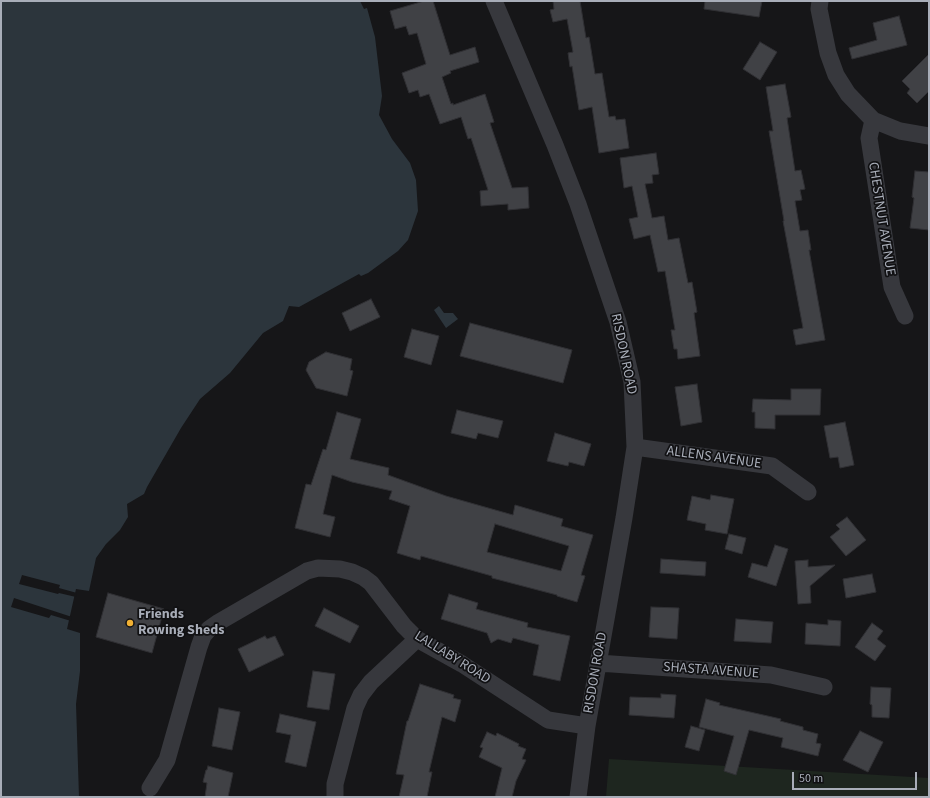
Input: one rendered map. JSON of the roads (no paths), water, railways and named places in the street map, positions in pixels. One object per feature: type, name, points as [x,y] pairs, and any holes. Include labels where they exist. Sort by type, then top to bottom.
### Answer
[{"type":"street","name":"RISDON ROAD","points":[[494,1],[555,145],[578,204],[608,291],[625,348],[632,382],[635,447],[630,484],[587,726],[578,797]]},
{"type":"street","points":[[820,1],[819,9],[828,52],[836,75],[848,94],[873,120],[900,131],[929,136]]},
{"type":"street","name":"CHESTNUT AVENUE","points":[[873,120],[869,138],[892,287],[905,316]]},
{"type":"street","name":"ALLENS AVENUE","points":[[635,447],[772,466],[808,492]]},
{"type":"street","name":"LALLABY ROAD","points":[[150,788],[167,760],[203,636],[209,629],[219,622],[308,571],[318,568],[340,568],[363,576],[371,583],[404,626],[417,639],[462,664],[548,720],[587,726]]},
{"type":"street","points":[[335,797],[335,784],[355,708],[361,695],[371,682],[417,639]]},
{"type":"street","name":"SHASTA AVENUE","points":[[598,663],[771,675],[824,687]]},
{"type":"place","name":"Friends Rowing Sheds","points":[[130,623]]}]
